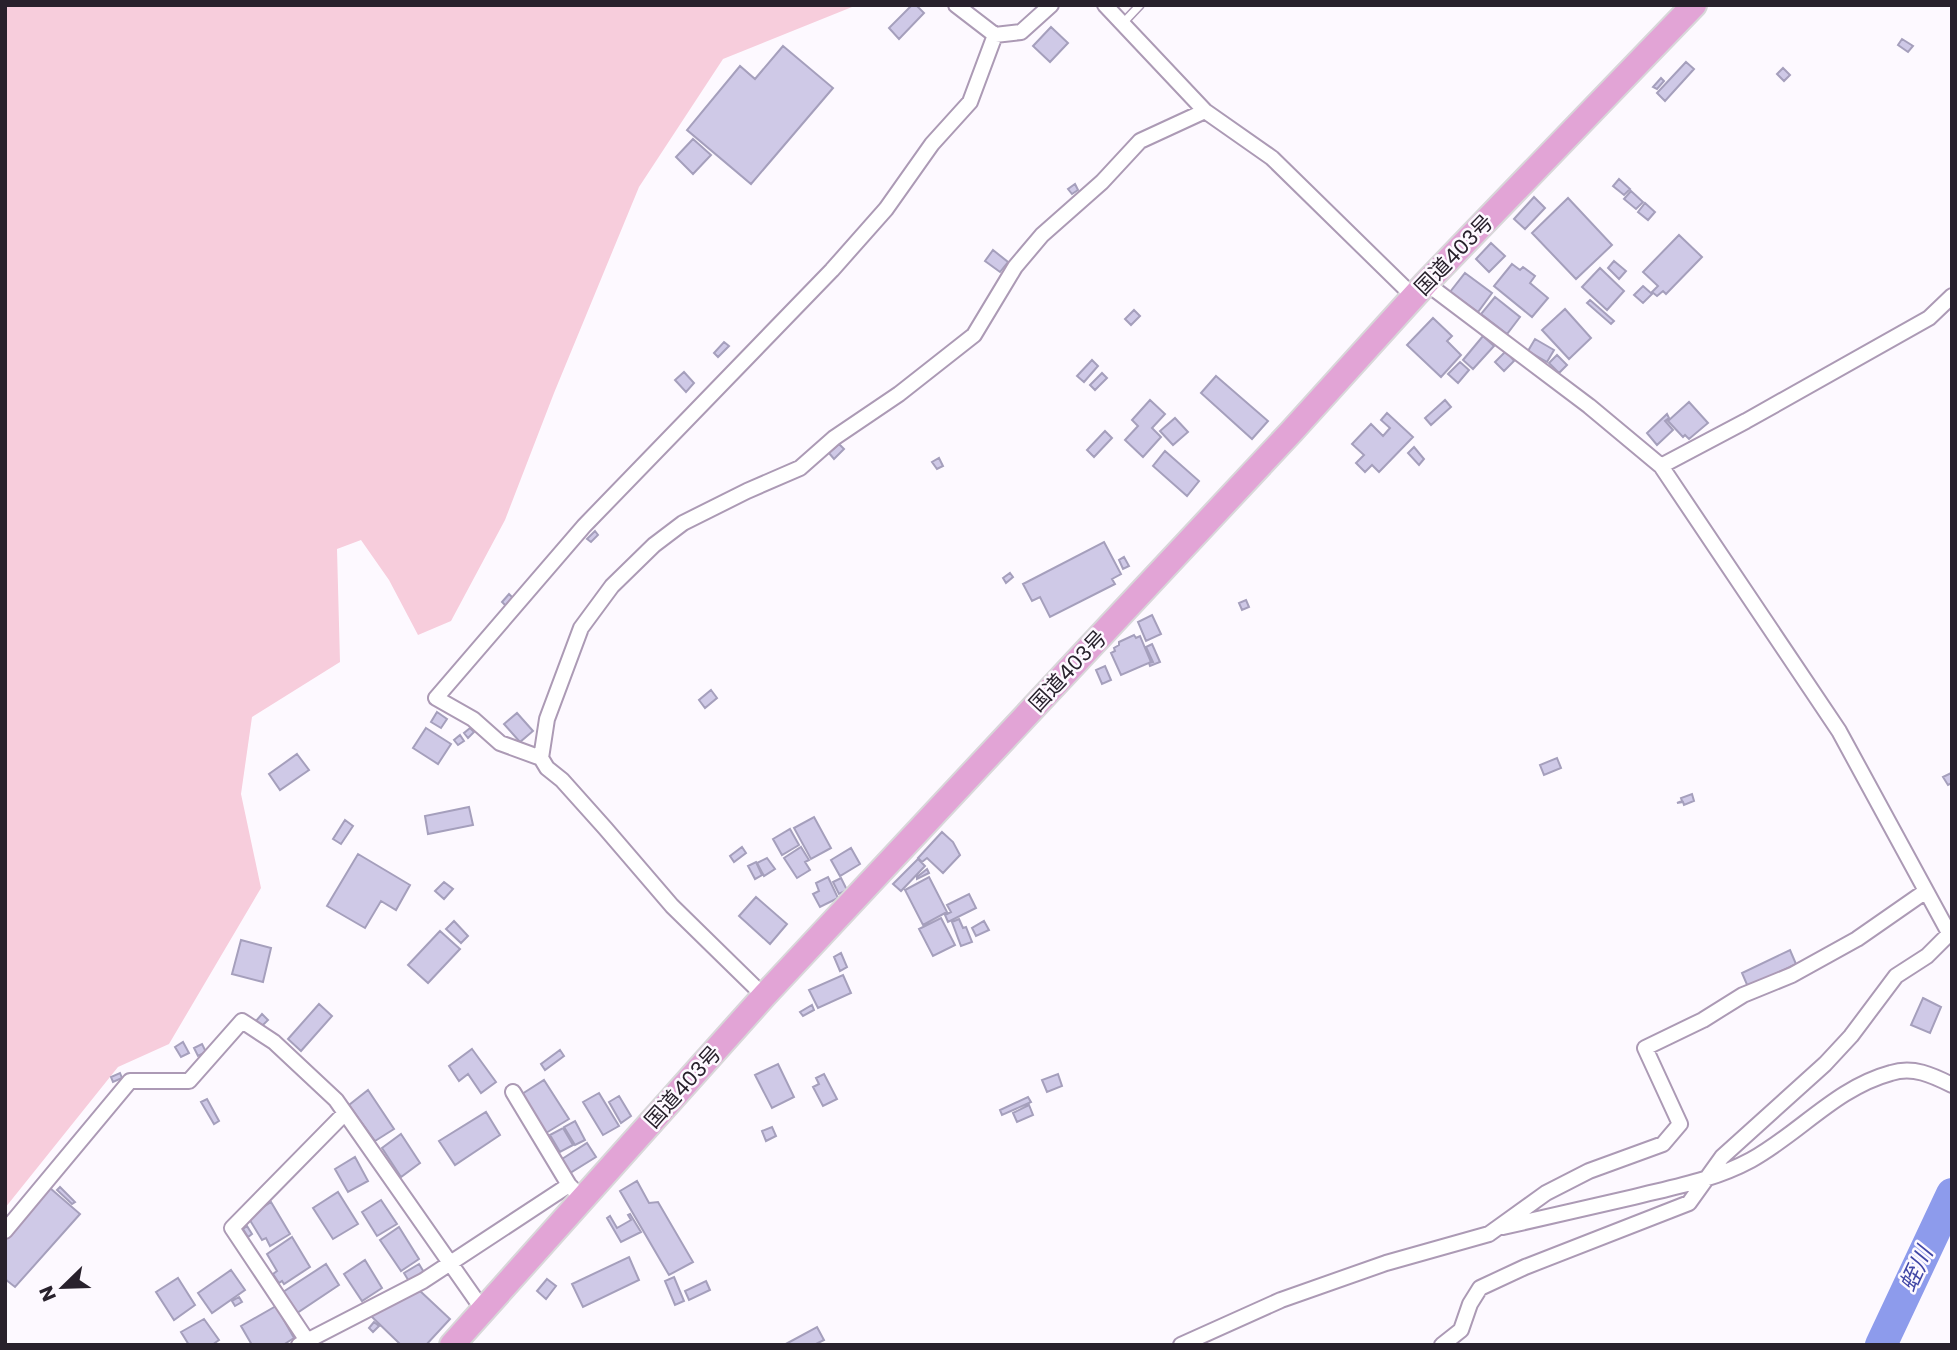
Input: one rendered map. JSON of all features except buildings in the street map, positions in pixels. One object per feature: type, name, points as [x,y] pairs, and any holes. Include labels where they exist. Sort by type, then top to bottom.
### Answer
[{"type":"highway","name":"国道403号","points":[[452,1345],[576,1192],[764,996],[1292,431],[1420,290],[1694,5]]},
{"type":"street","points":[[956,5],[995,35],[1021,32],[1051,5]]},
{"type":"street","points":[[1105,5],[1205,111],[1272,158],[1420,290],[1588,406],[1661,466],[1839,731],[1951,932],[1927,956],[1896,976],[1851,1036],[1825,1065],[1722,1157],[1689,1203],[1525,1267],[1480,1288],[1470,1304],[1461,1330],[1443,1345]]},
{"type":"street","points":[[764,996],[672,906],[562,780],[547,768],[541,758],[500,743],[473,719],[436,698],[584,526],[832,270],[886,209],[933,144],[970,102],[995,35]]},
{"type":"street","points":[[541,758],[547,719],[582,628],[612,586],[654,545],[683,523],[800,468],[834,438],[899,394],[974,335],[1015,267],[1042,235],[1102,181],[1140,141],[1205,111]]},
{"type":"street","points":[[1661,466],[1929,318],[1952,296]]},
{"type":"street","points":[[1181,1345],[1281,1300],[1386,1263],[1489,1234],[1546,1193],[1589,1171],[1663,1144],[1680,1124],[1645,1048],[1703,1020],[1744,995],[1814,963],[1882,923],[1926,891]]},
{"type":"street","points":[[5,1231],[130,1081],[189,1081],[242,1021],[274,1042],[336,1100],[483,1310]]},
{"type":"street","points":[[1499,1228],[1708,1180],[1751,1160],[1801,1128],[1845,1092],[1895,1071],[1926,1072],[1951,1085]]},
{"type":"street","points":[[345,1113],[232,1228],[305,1343],[423,1280],[576,1192],[513,1092]]},
{"type":"lane","points":[[1122,23],[1140,5]]},
{"type":"shaded area","points":[[5,5],[857,5],[723,59],[639,187],[505,520],[451,621],[418,635],[389,580],[361,540],[337,549],[340,662],[252,717],[241,794],[261,888],[169,1044],[118,1067],[5,1208]]},
{"type":"waterway","name":"蛭川","points":[[1881,1345],[1952,1194]]}]
